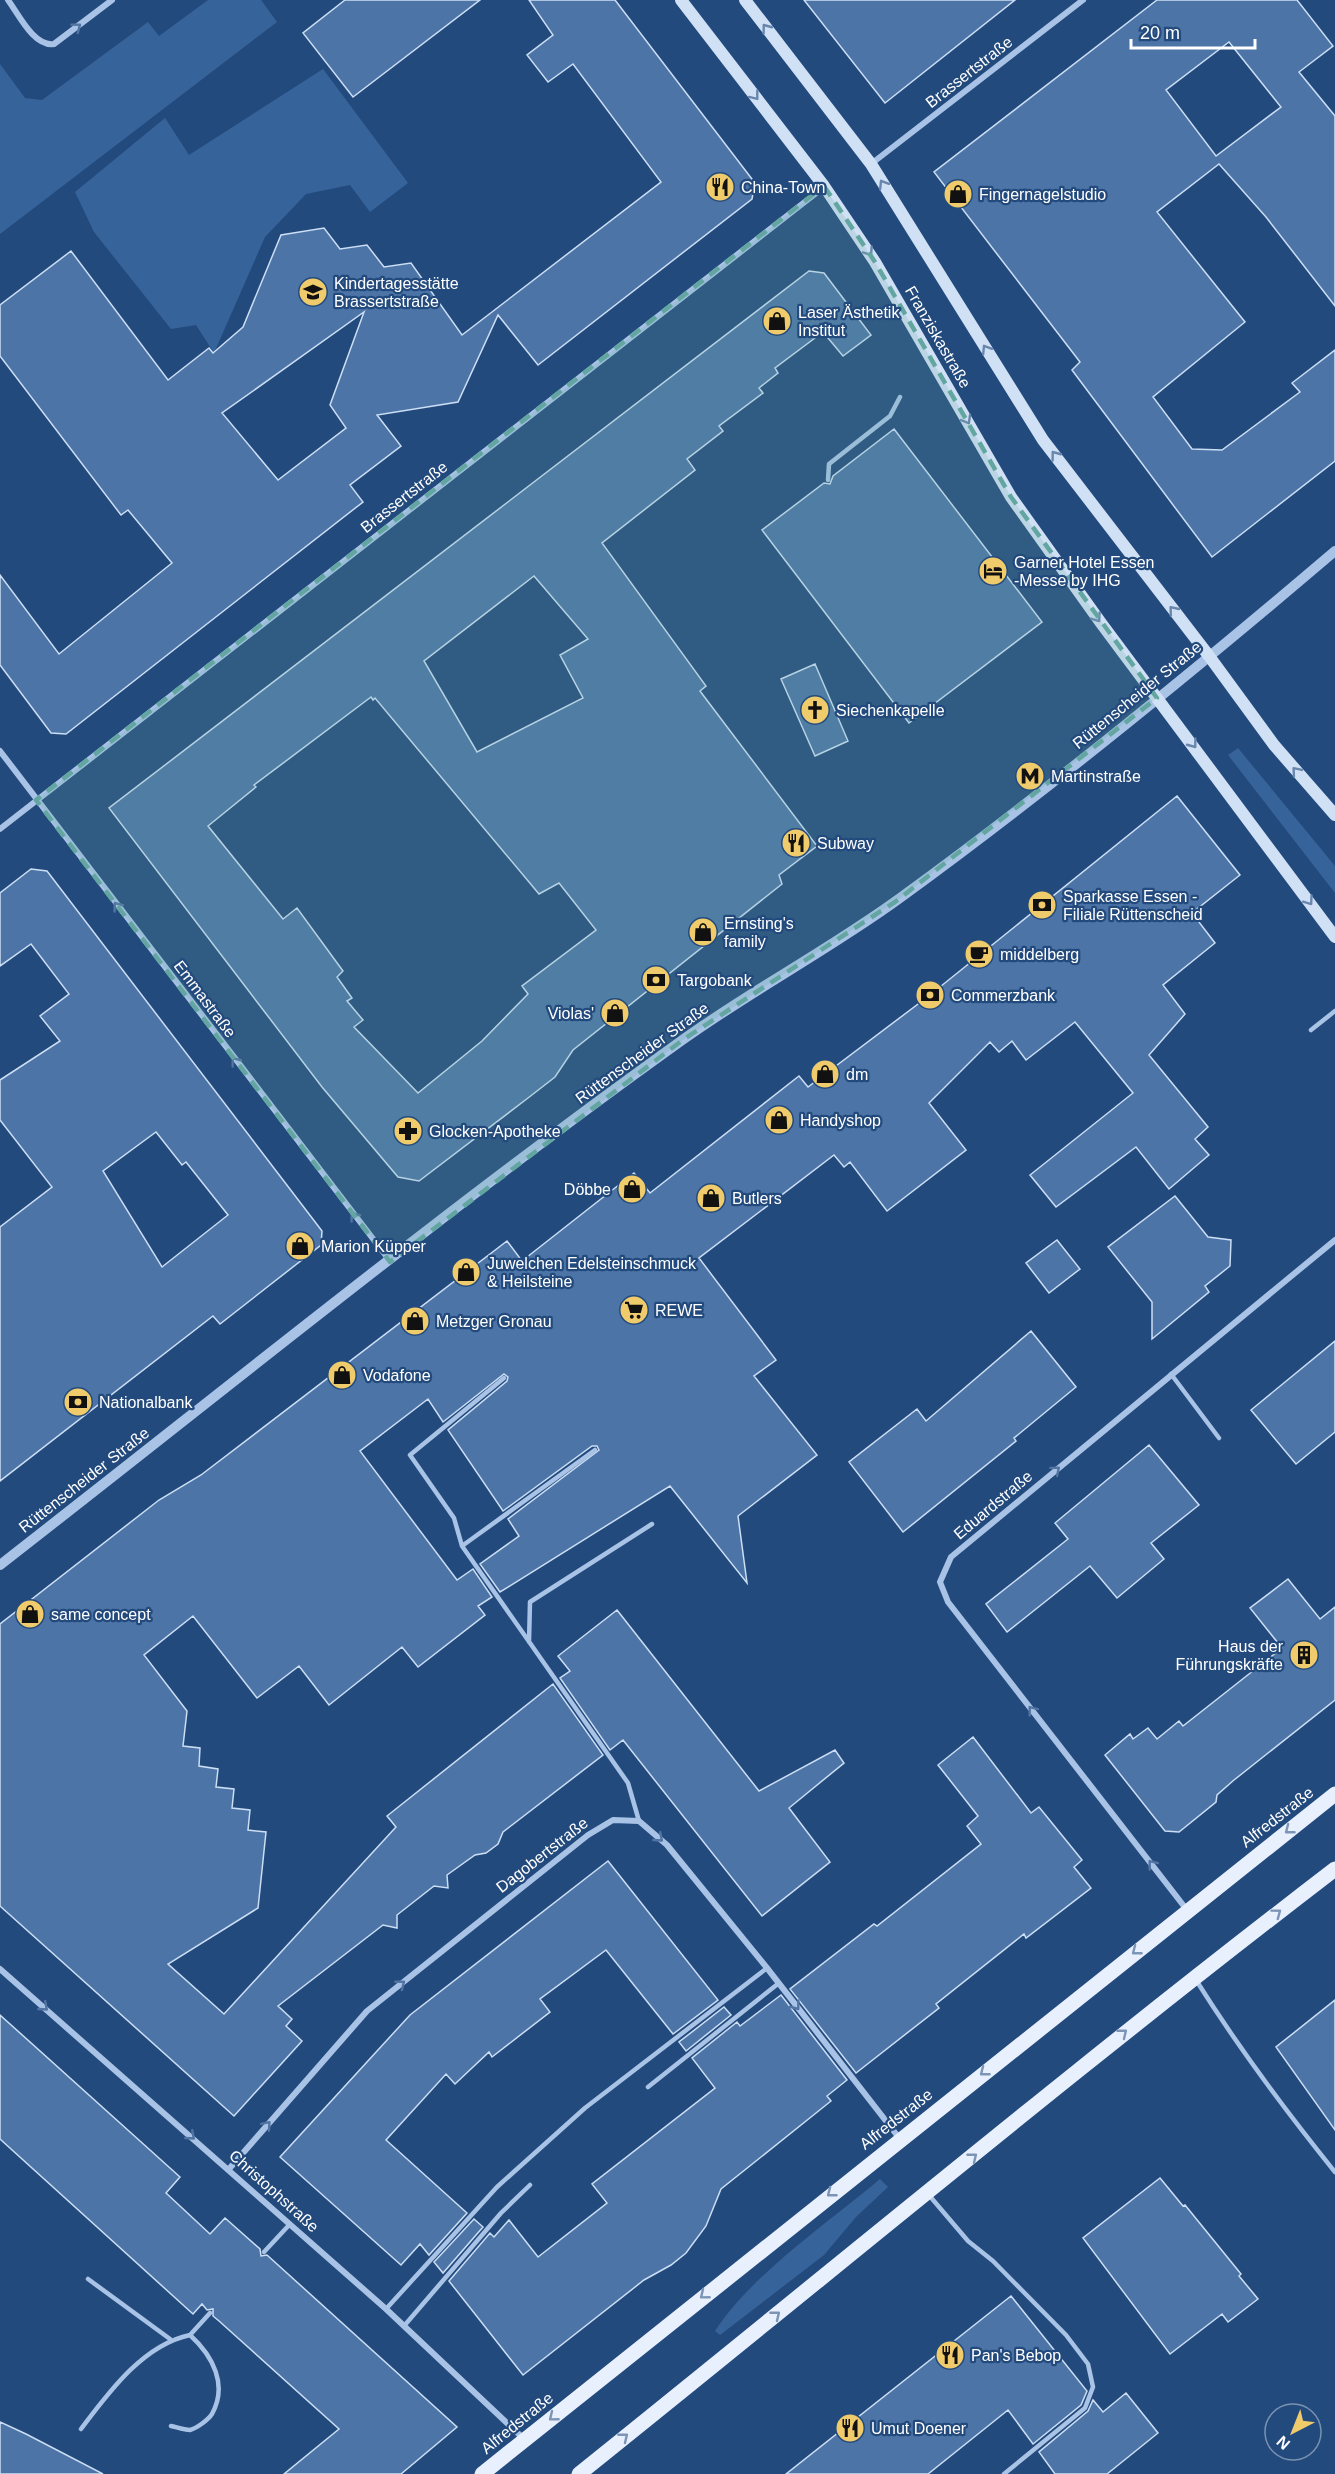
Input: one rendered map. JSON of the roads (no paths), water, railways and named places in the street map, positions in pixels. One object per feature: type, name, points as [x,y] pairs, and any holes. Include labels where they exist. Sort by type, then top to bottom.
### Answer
[{"type":"main road","name":"Franziskastraße","points":[[681,0],[824,186],[875,262],[1011,497],[1157,698]]},
{"type":"main road","name":"Franziskastraße","points":[[745,0],[871,164],[1043,440],[1209,656]]},
{"type":"main road","points":[[1209,656],[1274,745],[1335,815]]},
{"type":"main road","points":[[1157,698],[1335,937]]},
{"type":"main road","name":"Alfredstraße","points":[[482,2474],[1335,1794]]},
{"type":"main road","points":[[579,2474],[1194,1977],[1335,1869]]},
{"type":"street","points":[[8,0],[39,41],[54,44],[112,0]]},
{"type":"street","name":"Brassertstraße","points":[[871,164],[1083,0]]},
{"type":"street","name":"Brassertstraße","points":[[0,828],[824,186]]},
{"type":"street","name":"Rüttenscheider Straße","points":[[0,1565],[390,1262],[684,1039],[924,880],[1027,803],[1335,551]]},
{"type":"street","name":"Emmastraße","points":[[0,751],[390,1262]]},
{"type":"street","name":"Eduardstraße","points":[[1188,1911],[948,1602],[940,1582],[951,1557],[1335,1240]]},
{"type":"street","name":"Dagobertstraße","points":[[229,2169],[367,2011],[588,1835],[613,1820],[639,1821]]},
{"type":"street","points":[[639,1821],[667,1845],[779,1983],[900,2139]]},
{"type":"street","name":"Christophstraße","points":[[0,1969],[386,2308],[525,2440]]},
{"type":"lane","points":[[828,480],[829,464],[890,416],[900,397]]},
{"type":"lane","points":[[1311,1030],[1335,1011]]},
{"type":"lane","points":[[1171,1374],[1219,1438]]},
{"type":"lane","points":[[504,1378],[410,1455],[454,1518],[462,1546],[628,1783],[639,1821]]},
{"type":"lane","points":[[462,1546],[595,1450]]},
{"type":"lane","points":[[529,1642],[530,1602],[652,1524]]},
{"type":"lane","points":[[386,2308],[497,2187],[567,2124],[767,1968]]},
{"type":"lane","points":[[1194,1977],[1270,2089],[1335,2172]]},
{"type":"lane","points":[[648,2087],[779,1983]]},
{"type":"lane","points":[[404,2326],[501,2213],[530,2185]]},
{"type":"lane","points":[[928,2194],[968,2241],[993,2261],[1058,2328],[1088,2364],[1093,2386],[1085,2408],[1004,2474]]},
{"type":"lane","points":[[264,2253],[290,2224]]},
{"type":"lane","points":[[88,2279],[170,2339]]},
{"type":"lane","points":[[81,2429],[128,2373],[170,2339],[190,2335],[210,2313]]},
{"type":"lane","points":[[171,2426],[189,2430],[199,2425],[208,2420],[220,2400],[219,2380],[211,2359],[190,2335]]},
{"type":"place","name":"China-Town","points":[[720,187]]},
{"type":"place","name":"Fingernagelstudio","points":[[958,194]]},
{"type":"place","name":"Kindertagesstätte Brassertstraße","points":[[313,292]]},
{"type":"place","name":"Laser Ästhetik Institut","points":[[777,321]]},
{"type":"place","name":"Garner Hotel Essen -Messe by IHG","points":[[993,571]]},
{"type":"place","name":"Siechenkapelle","points":[[815,710]]},
{"type":"place","name":"Martinstraße","points":[[1030,776]]},
{"type":"place","name":"Subway","points":[[796,843]]},
{"type":"place","name":"Sparkasse Essen - Filiale Rüttenscheid","points":[[1042,905]]},
{"type":"place","name":"Ernsting's family","points":[[703,932]]},
{"type":"place","name":"middelberg","points":[[979,954]]},
{"type":"place","name":"Targobank","points":[[656,980]]},
{"type":"place","name":"Commerzbank","points":[[930,995]]},
{"type":"place","name":"Violas'","points":[[615,1013]]},
{"type":"place","name":"dm","points":[[825,1074]]},
{"type":"place","name":"Handyshop","points":[[779,1120]]},
{"type":"place","name":"Glocken-Apotheke","points":[[408,1131]]},
{"type":"place","name":"Döbbe","points":[[632,1189]]},
{"type":"place","name":"Butlers","points":[[711,1198]]},
{"type":"place","name":"Marion Küpper","points":[[300,1246]]},
{"type":"place","name":"Juwelchen Edelsteinschmuck & Heilsteine","points":[[466,1272]]},
{"type":"place","name":"REWE","points":[[634,1310]]},
{"type":"place","name":"Metzger Gronau","points":[[415,1321]]},
{"type":"place","name":"Vodafone","points":[[342,1375]]},
{"type":"place","name":"Nationalbank","points":[[78,1402]]},
{"type":"place","name":"same concept","points":[[30,1614]]},
{"type":"place","name":"Haus der Führungskräfte","points":[[1304,1655]]},
{"type":"place","name":"Pan's Bebop","points":[[950,2355]]},
{"type":"place","name":"Umut Doener","points":[[850,2428]]}]
